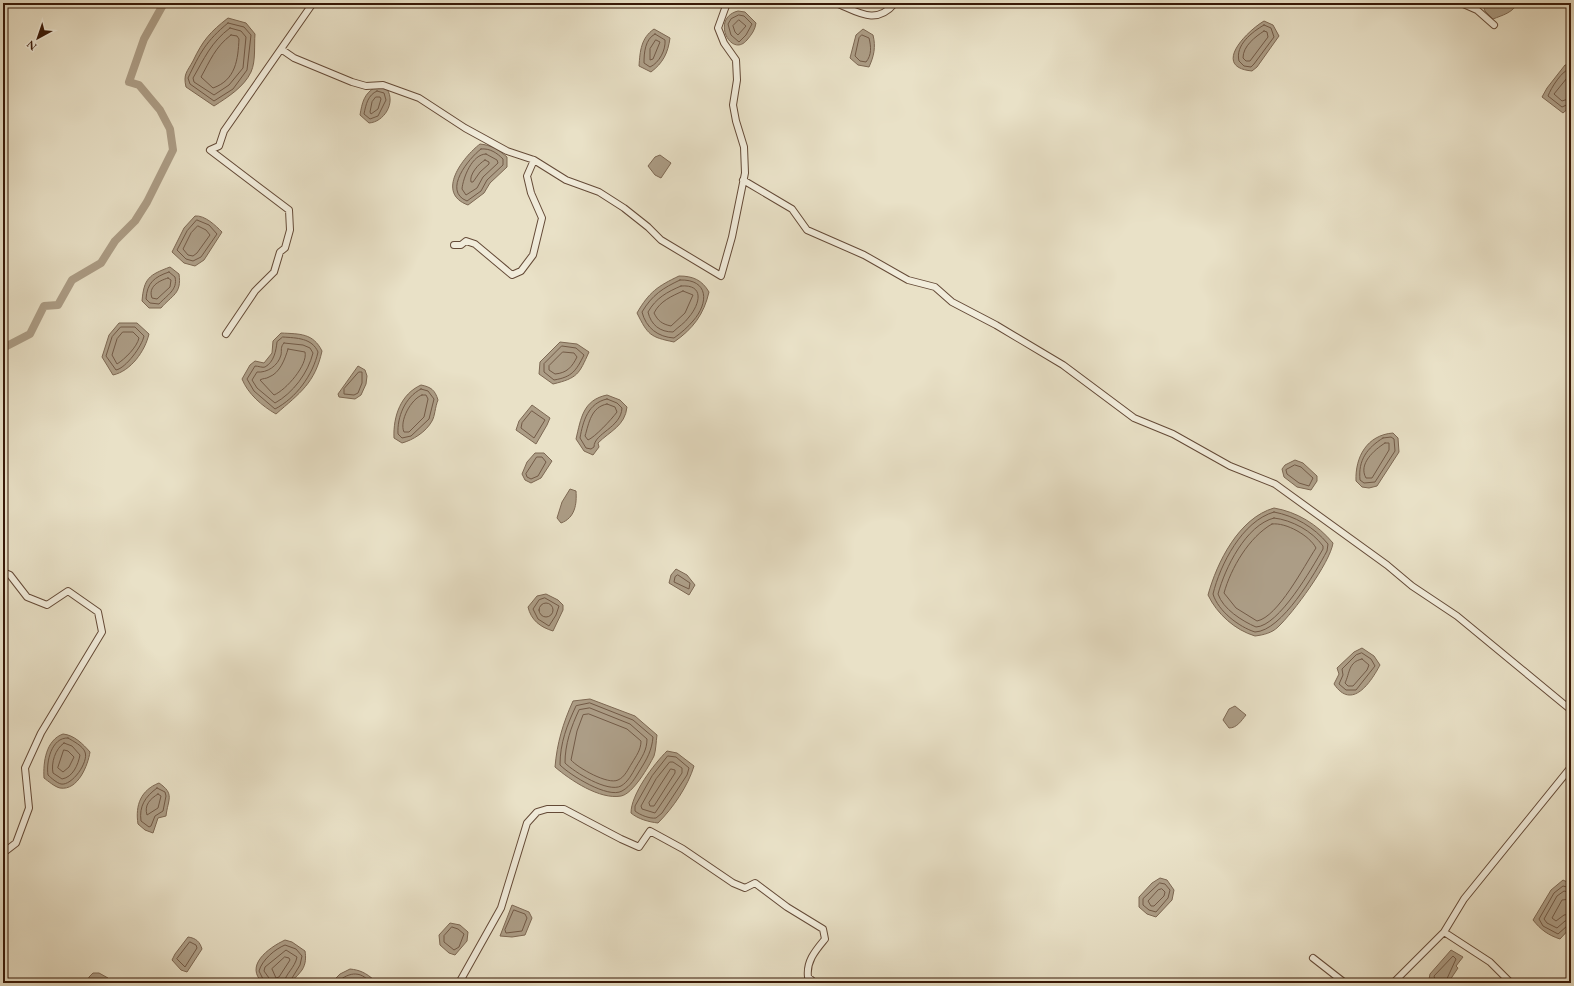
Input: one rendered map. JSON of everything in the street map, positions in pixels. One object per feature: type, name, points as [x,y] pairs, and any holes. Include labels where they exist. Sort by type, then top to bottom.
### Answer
[{"type":"street","points":[[226,334],[255,291],[274,272],[280,252],[285,248],[290,230],[289,210],[210,150],[219,146],[224,131],[313,3]]},
{"type":"street","points":[[281,49],[294,58],[352,82],[366,86],[383,85],[419,98],[465,128],[506,151],[534,160],[566,180],[599,192],[624,208],[648,227],[661,240],[720,276],[730,245],[744,180],[744,147],[733,105],[737,80],[736,60],[724,43],[718,28],[727,3]]},
{"type":"street","points":[[836,3],[863,16],[875,16],[888,11],[895,3]]},
{"type":"street","points":[[1390,3],[1397,3]]},
{"type":"street","points":[[1461,3],[1477,10],[1494,25]]},
{"type":"street","points":[[454,245],[461,245],[466,242],[475,244],[512,275],[521,271],[533,255],[542,218],[531,193],[527,176],[534,160]]},
{"type":"street","points":[[744,180],[792,209],[807,230],[864,255],[908,280],[935,287],[952,302],[996,325],[1064,365],[1134,418],[1174,434],[1202,448],[1230,466],[1275,484],[1387,565],[1412,586],[1457,616],[1571,710]]},
{"type":"street","points":[[3,572],[10,575],[27,597],[47,605],[68,591],[98,612],[102,632],[41,733],[25,768],[29,808],[16,843],[3,853]]},
{"type":"street","points":[[1393,983],[1444,932],[1464,899],[1571,767]]},
{"type":"street","points":[[459,983],[501,908],[527,823],[537,812],[546,809],[564,809],[621,839],[639,846],[650,831],[683,849],[696,860],[733,883],[745,888],[755,883],[786,907],[823,929],[825,939],[813,954],[807,969],[808,977],[815,983]]},
{"type":"street","points":[[1444,932],[1490,962],[1511,983]]},
{"type":"street","points":[[1313,958],[1345,983]]},
{"type":"water","points":[[1482,3],[1518,3],[1504,15],[1493,19],[1485,11]]},
{"type":"water","points":[[738,11],[745,12],[756,23],[752,34],[747,40],[741,44],[735,44],[730,41],[724,28],[725,21],[730,15]]},
{"type":"water","points":[[228,18],[246,23],[255,34],[254,63],[251,72],[244,82],[225,99],[214,106],[186,87],[185,76],[200,47],[212,32]]},
{"type":"water","points":[[1264,21],[1273,25],[1279,36],[1257,67],[1252,71],[1240,68],[1234,63],[1233,56],[1236,48],[1249,32]]},
{"type":"water","points":[[654,29],[670,38],[664,57],[659,65],[651,72],[639,66],[642,45],[646,36]]},
{"type":"water","points":[[863,29],[873,35],[874,39],[874,51],[869,67],[858,65],[850,58],[856,35]]},
{"type":"water","points":[[1571,64],[1571,106],[1563,113],[1542,97],[1565,65]]},
{"type":"water","points":[[376,87],[387,89],[390,100],[389,106],[384,115],[374,122],[369,123],[360,115],[366,95]]},
{"type":"water","points":[[480,144],[495,148],[507,157],[507,167],[490,183],[484,193],[468,205],[458,199],[454,192],[453,184],[455,175],[466,157]]},
{"type":"water","points":[[660,155],[671,163],[661,178],[655,175],[648,166],[655,157]]},
{"type":"water","points":[[195,216],[203,217],[222,232],[204,260],[195,266],[184,263],[172,252],[184,228]]},
{"type":"water","points":[[170,267],[179,274],[180,281],[178,290],[161,308],[149,308],[142,301],[146,282],[152,275]]},
{"type":"water","points":[[679,276],[697,280],[703,284],[709,292],[701,314],[697,320],[687,332],[674,342],[655,336],[647,331],[637,313],[655,290]]},
{"type":"water","points":[[119,323],[137,323],[149,334],[141,353],[131,365],[120,373],[113,375],[102,357],[109,335]]},
{"type":"water","points":[[281,333],[300,334],[310,338],[322,351],[319,362],[311,379],[299,393],[276,414],[256,399],[248,390],[242,379],[250,365],[255,361],[264,363],[272,353],[273,341]]},
{"type":"water","points":[[560,342],[577,344],[589,352],[577,374],[568,380],[553,384],[539,374],[540,362]]},
{"type":"water","points":[[358,366],[365,370],[367,376],[366,384],[361,395],[355,399],[339,397],[338,394]]},
{"type":"water","points":[[421,385],[434,391],[437,397],[438,400],[434,417],[423,432],[415,438],[402,443],[394,438],[397,414],[403,400],[414,389]]},
{"type":"water","points":[[607,395],[620,400],[627,407],[626,414],[620,424],[598,443],[599,447],[593,455],[584,451],[576,439],[584,411],[593,401],[599,397]]},
{"type":"water","points":[[532,405],[550,418],[536,444],[516,430],[519,421]]},
{"type":"water","points":[[1393,433],[1398,438],[1399,452],[1377,486],[1369,488],[1362,487],[1356,481],[1356,472],[1360,456],[1364,449],[1376,438]]},
{"type":"water","points":[[535,453],[544,453],[552,461],[541,478],[531,483],[525,480],[522,474],[527,462]]},
{"type":"water","points":[[1295,460],[1303,463],[1317,476],[1317,481],[1311,490],[1297,487],[1284,477],[1282,469],[1285,465]]},
{"type":"water","points":[[570,489],[576,491],[574,510],[566,521],[561,523],[557,518],[562,502]]},
{"type":"water","points":[[1274,508],[1291,512],[1306,520],[1320,530],[1333,543],[1325,563],[1318,575],[1285,620],[1273,631],[1255,636],[1240,630],[1227,620],[1216,609],[1208,595],[1217,569],[1231,543],[1240,531],[1261,513]]},
{"type":"water","points":[[676,569],[687,575],[695,585],[689,595],[669,583],[671,575]]},
{"type":"water","points":[[546,594],[558,600],[563,605],[563,610],[553,631],[537,622],[531,616],[528,607],[537,596]]},
{"type":"water","points":[[1362,648],[1374,656],[1380,665],[1366,686],[1354,694],[1348,695],[1341,692],[1334,684],[1339,674],[1337,668],[1354,652]]},
{"type":"water","points":[[590,699],[635,716],[657,735],[654,756],[640,779],[631,790],[621,796],[604,795],[595,792],[569,778],[555,767],[561,733],[573,701]]},
{"type":"water","points":[[1235,706],[1246,715],[1241,722],[1232,728],[1229,728],[1223,720],[1229,709]]},
{"type":"water","points":[[63,734],[75,738],[90,752],[87,764],[77,781],[66,788],[60,788],[44,778],[44,765],[49,746],[57,737]]},
{"type":"water","points":[[667,751],[677,753],[694,766],[684,789],[674,804],[658,823],[651,822],[631,813],[632,805],[644,780]]},
{"type":"water","points":[[159,783],[167,790],[169,794],[169,801],[166,816],[158,818],[153,833],[145,830],[138,824],[137,811],[144,794]]},
{"type":"water","points":[[1160,878],[1167,880],[1174,890],[1172,900],[1156,917],[1147,914],[1139,907],[1139,897],[1152,883]]},
{"type":"water","points":[[1563,880],[1571,884],[1571,927],[1560,939],[1545,932],[1533,920],[1551,890]]},
{"type":"water","points":[[512,905],[529,912],[532,918],[525,935],[512,937],[500,936]]},
{"type":"water","points":[[450,923],[460,925],[468,932],[467,941],[455,955],[449,953],[440,945],[439,935]]},
{"type":"water","points":[[188,937],[197,941],[202,949],[187,972],[181,970],[172,960]]},
{"type":"water","points":[[285,940],[292,942],[305,951],[306,956],[302,970],[294,979],[290,981],[281,983],[263,983],[258,977],[256,970],[260,958],[278,943]]},
{"type":"water","points":[[1451,950],[1463,957],[1456,966],[1458,968],[1448,983],[1433,983],[1429,979],[1430,974]]},
{"type":"water","points":[[350,969],[366,974],[374,980],[374,983],[331,983],[340,974]]},
{"type":"water","points":[[93,973],[99,973],[108,978],[104,983],[87,983],[89,977]]},
{"type":"waterway","points":[[3,348],[30,334],[44,306],[58,305],[72,280],[101,263],[115,241],[135,221],[147,202],[173,150],[170,129],[160,110],[139,85],[129,82],[144,39],[164,3]]}]
